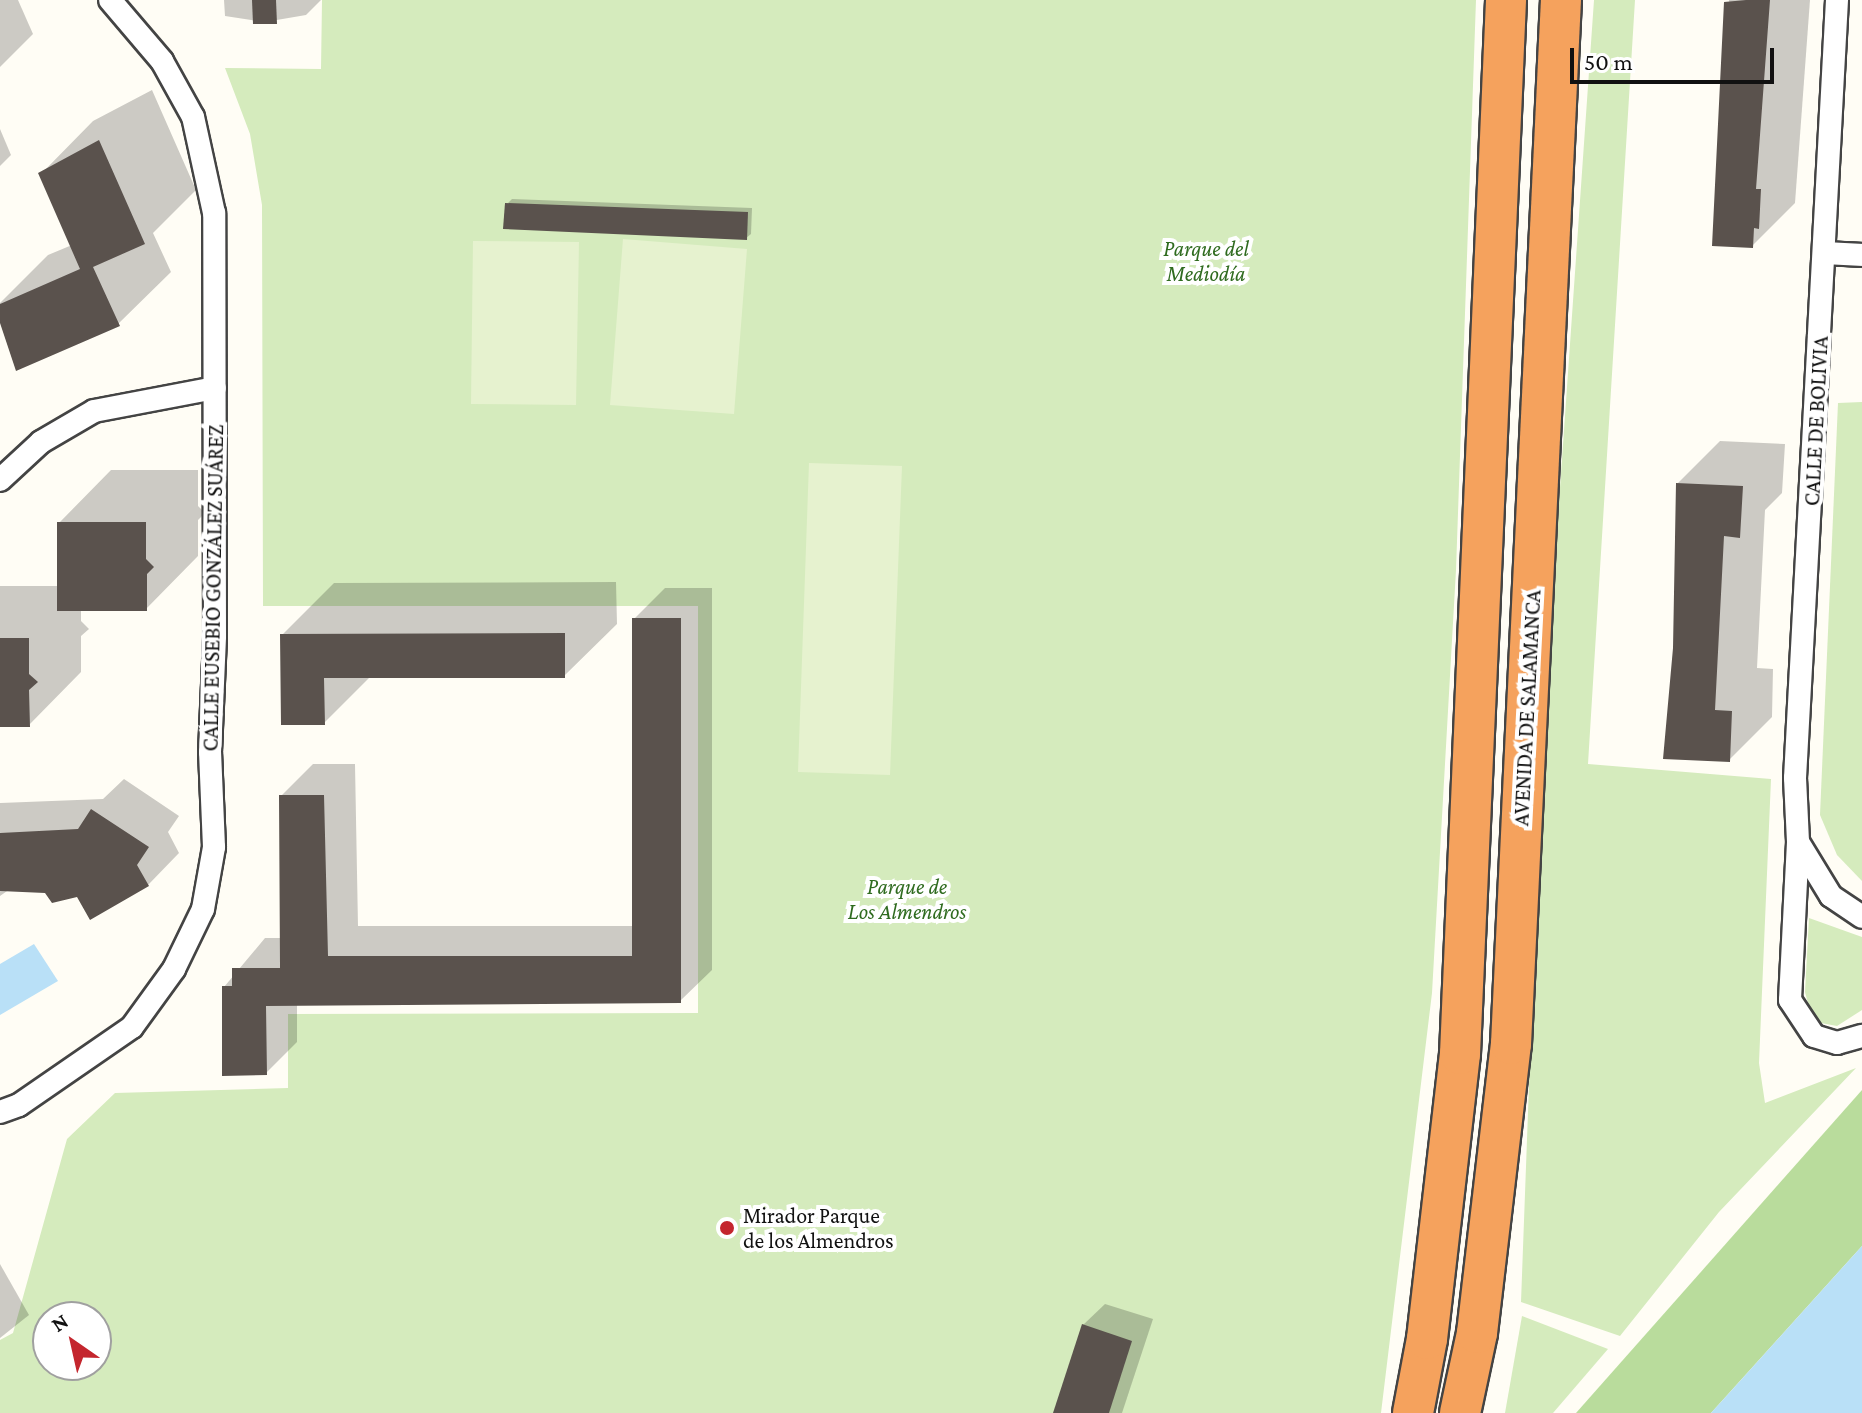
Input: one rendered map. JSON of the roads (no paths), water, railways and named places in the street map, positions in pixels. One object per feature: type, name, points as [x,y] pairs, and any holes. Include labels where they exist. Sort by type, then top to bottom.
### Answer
[{"type":"highway","points":[[1413,1413],[1427,1339],[1460,1054],[1506,0]]},
{"type":"highway","name":"AVENIDA DE SALAMANCA","points":[[1460,1413],[1477,1333],[1511,1044],[1561,0]]},
{"type":"street","name":"CALLE EUSEBIO GONZÁLEZ SUÁREZ","points":[[0,1112],[19,1105],[132,1027],[174,969],[203,909],[214,847],[210,752],[214,213],[209,169],[193,117],[162,61],[110,0]]},
{"type":"street","name":"CALLE DE BOLIVIA","points":[[1837,0],[1826,253],[1795,778],[1798,842],[1790,1000],[1814,1036],[1837,1043],[1862,1036]]},
{"type":"street","points":[[1826,253],[1862,255]]},
{"type":"street","points":[[0,480],[41,442],[94,411],[215,388]]},
{"type":"street","name":"CALLE DE BOLIVIA","points":[[1798,842],[1831,896],[1862,917]]},
{"type":"water","points":[[34,944],[58,981],[0,1015],[0,964]]},
{"type":"water","points":[[1862,1246],[1862,1413],[1711,1413],[1731,1391]]},
{"type":"place","name":"Mirador Parque de los Almendros","points":[[727,1228]]},
{"type":"park label","name":"Parque del Mediodía","points":[[1206,260]]},
{"type":"park label","name":"Parque de Los Almendros","points":[[907,898]]}]
